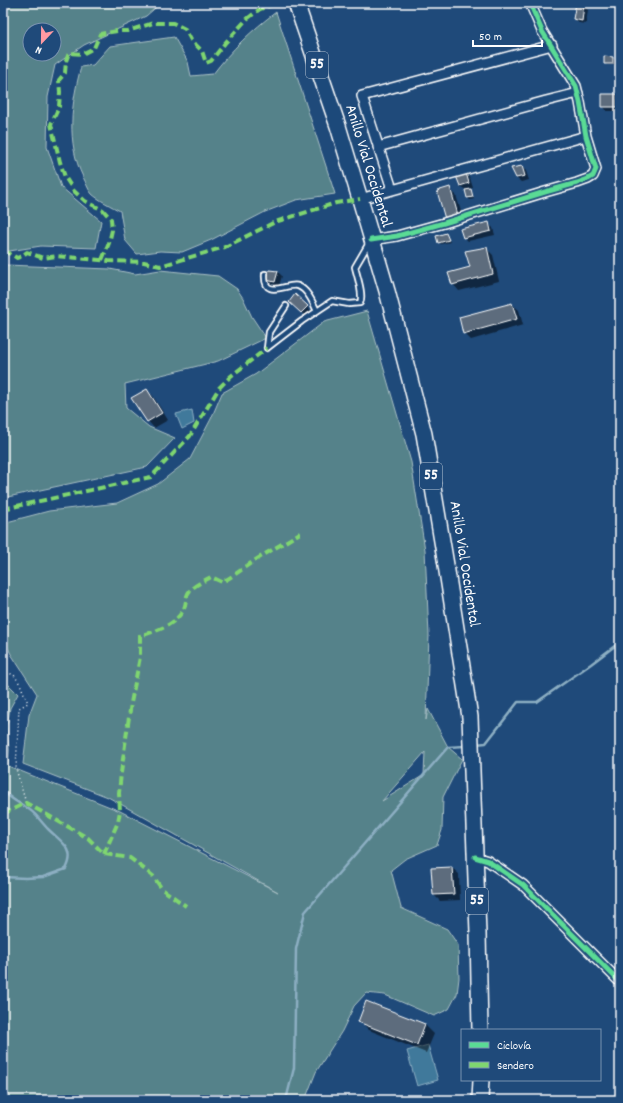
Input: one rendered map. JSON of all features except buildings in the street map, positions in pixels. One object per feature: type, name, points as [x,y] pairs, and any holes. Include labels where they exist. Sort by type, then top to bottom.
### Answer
[{"type":"highway","name":"Anillo Vial Occidental","points":[[296,3],[338,126],[360,199],[387,290],[424,434],[470,717],[480,1029]]},
{"type":"highway","points":[[480,1081],[480,1100]]},
{"type":"street","points":[[371,240],[397,236],[426,228],[588,179],[593,176],[596,169],[586,136],[576,86],[542,31],[530,3]]},
{"type":"street","points":[[392,189],[362,96],[552,45]]},
{"type":"street","points":[[378,147],[578,93]]},
{"type":"street","points":[[360,199],[586,136]]},
{"type":"street","points":[[475,857],[488,861],[523,885],[620,982]]},
{"type":"lane","points":[[286,306],[269,332],[267,348],[302,321],[332,301],[349,304],[360,303],[361,292],[355,267],[371,240]]},
{"type":"lane","points":[[265,274],[267,286],[271,288],[282,288],[294,285],[300,287],[318,311]]},
{"type":"path","points":[[3,671],[14,676],[20,684],[28,703],[19,708],[16,769],[26,803]]},
{"type":"green space","points":[[3,3],[161,3],[146,16],[84,45],[62,60],[62,22],[22,22],[22,62],[59,62],[55,65],[48,97],[47,147],[61,187],[101,221],[96,248],[41,246],[3,252]]},
{"type":"green space","points":[[276,12],[335,194],[296,200],[265,212],[211,240],[182,252],[160,251],[137,254],[125,240],[120,211],[101,201],[92,194],[78,164],[72,137],[72,123],[75,95],[81,67],[93,65],[110,46],[174,37],[188,62],[191,76],[213,74],[242,41]]},
{"type":"green space","points":[[3,266],[110,269],[135,274],[160,270],[218,276],[237,289],[252,317],[266,338],[218,361],[125,384],[126,408],[149,427],[175,438],[147,467],[3,498]]},
{"type":"green space","points":[[367,311],[411,462],[425,550],[429,635],[426,720],[428,709],[448,747],[462,759],[443,797],[442,830],[437,845],[405,859],[391,870],[401,908],[447,929],[458,945],[459,978],[457,994],[449,1009],[434,1016],[385,995],[366,993],[354,1006],[342,1031],[316,1072],[305,1100],[3,1100],[3,681],[18,694],[10,708],[7,726],[9,750],[8,766],[120,811],[278,892],[108,797],[23,764],[29,715],[37,694],[11,654],[3,638],[3,523],[49,511],[117,503],[158,484],[190,459],[211,419],[222,393],[256,374],[324,322]],"holes":[[[425,752],[424,775],[382,801]]]},
{"type":"water","points":[[192,410],[194,423],[182,429],[176,414]]},
{"type":"water","points":[[428,1045],[438,1080],[417,1086],[407,1051]]},
{"type":"waterway","points":[[476,744],[486,743],[518,702],[537,702],[620,642]]},
{"type":"waterway","points":[[286,1100],[294,1068],[296,949],[305,912],[448,747],[465,746]]},
{"type":"waterway","points":[[3,790],[35,814],[66,846],[70,856],[66,869],[43,877],[3,877]]},
{"type":"marked path","points":[[102,260],[109,243],[112,230],[111,219],[103,210],[85,201],[74,191],[65,177],[51,124],[59,107],[59,80],[65,73],[66,61],[69,53],[82,54],[94,48],[100,34],[128,31],[153,23],[173,23],[185,29],[191,40],[202,51],[206,63],[211,61],[247,19],[260,9],[277,3]]},
{"type":"marked path","points":[[3,254],[9,253],[17,258],[27,252],[43,258],[57,256],[109,261],[144,262],[160,266],[225,247],[275,222],[336,203],[360,199]]},
{"type":"marked path","points":[[3,509],[151,477],[190,436],[219,388],[231,376],[267,348]]},
{"type":"marked path","points":[[104,854],[118,822],[120,811],[119,793],[121,773],[131,703],[140,657],[140,636],[161,629],[175,620],[184,609],[188,593],[197,585],[211,577],[222,582],[300,533]]},
{"type":"marked path","points":[[3,814],[26,803],[88,838],[104,854],[130,858],[153,876],[162,889],[186,906]]},
{"type":"cycle path","points":[[371,240],[397,236],[444,223],[577,183],[593,176],[596,169],[586,136],[576,86],[542,31],[530,3]]},
{"type":"cycle path","points":[[475,857],[488,861],[523,885],[620,982]]}]
